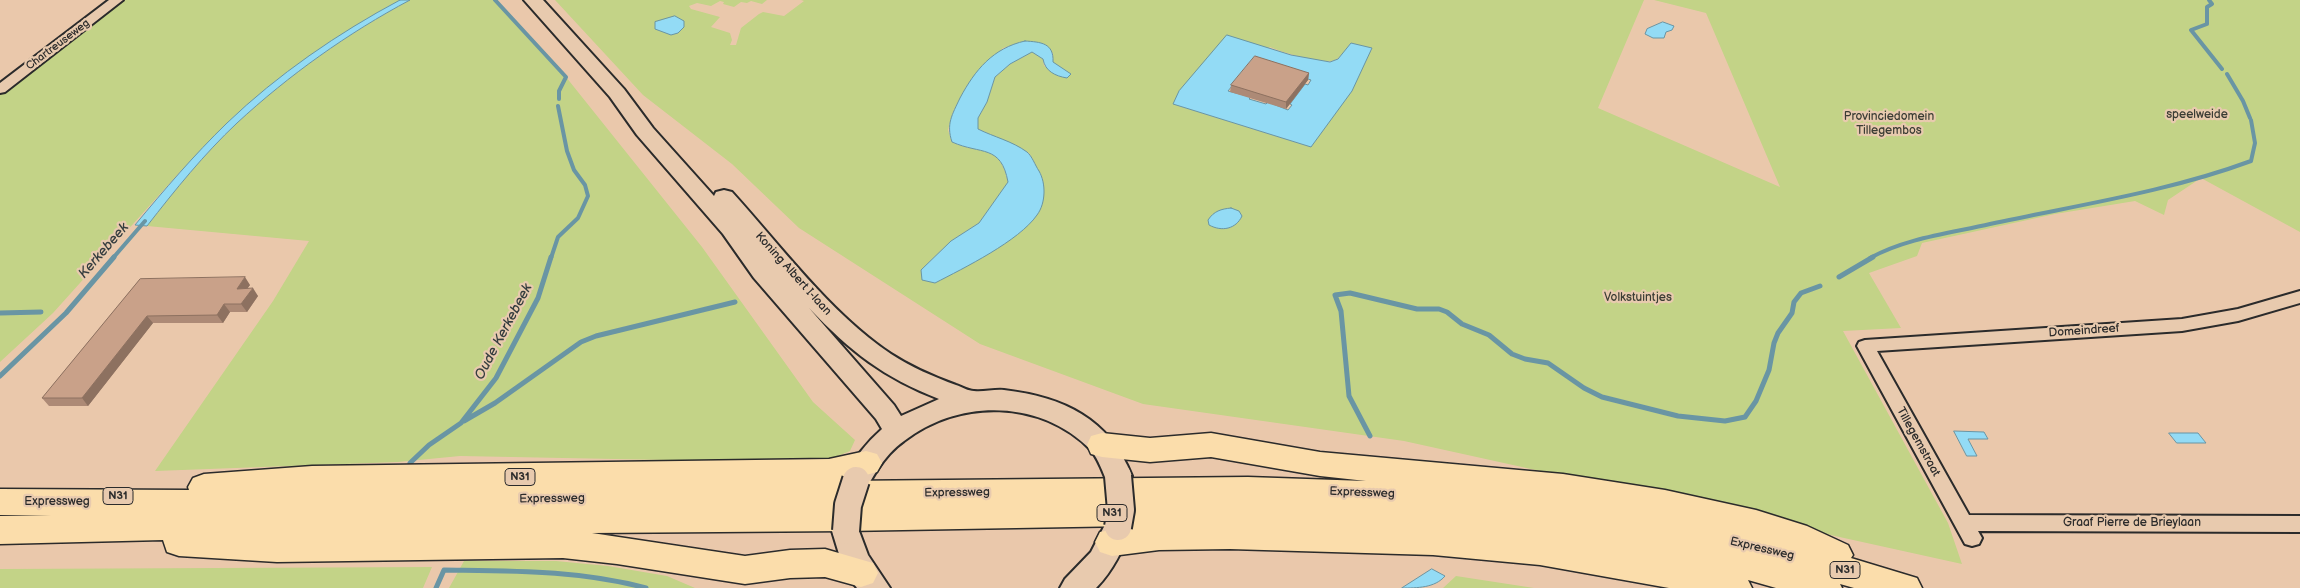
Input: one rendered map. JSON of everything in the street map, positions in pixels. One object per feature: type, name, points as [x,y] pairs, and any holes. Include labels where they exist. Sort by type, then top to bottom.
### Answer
[{"type":"highway","name":"N31","points":[[1102,445],[1150,450],[1211,445],[1320,464],[1508,480],[1665,503],[1756,523],[1795,536],[1896,585]]},
{"type":"highway","name":"N31","points":[[62,502],[174,489],[312,479],[861,472]]},
{"type":"highway","name":"Expressweg","points":[[0,502],[280,503],[1238,490],[1404,495],[1508,503],[1633,521],[1802,559],[1896,585]]},
{"type":"highway","name":"Expressweg","points":[[0,530],[416,521],[836,518],[1255,510],[1508,523],[1593,534],[1743,564],[1825,588]]},
{"type":"highway","name":"N31","points":[[81,528],[191,544],[277,548],[563,544],[617,550],[745,570],[790,564],[825,563],[868,580]]},
{"type":"highway","name":"N31","points":[[1115,535],[1145,537],[1186,534],[1384,538],[1454,542],[1610,562],[1735,588]]},
{"type":"main road","name":"Koning Albert I-laan","points":[[533,0],[636,116],[694,164],[829,315],[874,355],[908,375],[972,402]]},
{"type":"main road","name":"Koning Albert I-laan","points":[[636,116],[644,131],[731,229],[762,272],[815,330],[885,412],[896,432]]},
{"type":"main road","name":"Koning Albert I-laan","points":[[861,472],[896,432],[920,418],[937,411],[972,402],[997,400],[1022,402],[1046,407],[1074,420],[1102,445],[1112,460],[1118,476],[1121,501],[1115,535],[1092,573],[1077,588]]},
{"type":"main road","points":[[861,472],[848,505],[846,531],[851,553],[868,580]]},
{"type":"street","name":"Chartreuseweg","points":[[0,90],[117,0]]},
{"type":"street","name":"Domeindreef","points":[[1865,346],[2176,326],[2238,315],[2300,297]]},
{"type":"street","name":"Tillegemstraat","points":[[1865,346],[1968,530]]},
{"type":"street","name":"Graaf Pierre de Brieylaan","points":[[1968,530],[2300,524]]},
{"type":"green space","points":[[125,0],[400,0],[314,53],[227,123],[178,174],[53,313],[0,362],[0,95]]},
{"type":"green space","points":[[410,0],[495,0],[566,77],[702,247],[813,402],[855,440],[850,451],[821,463],[460,456],[398,462],[155,471],[273,301],[309,241],[147,226],[201,160],[257,105],[320,56],[364,26]]},
{"type":"green space","name":"Provinciedomein Tillegembos","points":[[555,0],[767,0],[762,4],[751,1],[747,3],[741,2],[734,7],[723,4],[724,2],[720,1],[711,6],[697,3],[689,6],[691,9],[720,17],[711,27],[730,33],[732,40],[730,45],[736,45],[741,28],[759,14],[763,12],[784,16],[804,1],[801,0],[1644,0],[1598,108],[1780,187],[1706,13],[1654,0],[2300,0],[2300,232],[2201,178],[2168,200],[2164,215],[2135,201],[2055,214],[1922,243],[1917,256],[1869,273],[1901,328],[1843,331],[1948,523],[1962,564],[1404,441],[1143,404],[980,344],[799,228],[732,164],[643,95]],"holes":[[[1025,41],[1053,53],[1053,62],[1056,66],[1069,72],[1044,66],[1043,59],[1032,52],[1010,64],[995,77],[987,102],[978,118],[978,129],[1029,153],[1035,164],[1021,232],[935,283],[921,270],[951,241],[979,223],[1008,182],[1000,161],[994,156],[988,152],[952,142],[948,130],[953,112],[968,84],[1003,48]],[[1351,43],[1372,49],[1311,147],[1173,104],[1270,47],[1303,57],[1330,61],[1340,57]]]},
{"type":"green space","points":[[464,561],[556,561],[608,566],[667,576],[695,588],[449,588]]},
{"type":"green space","points":[[432,567],[423,588],[0,588],[0,569]]},
{"type":"green space","points":[[1456,576],[1534,588],[1443,588]]},
{"type":"water","points":[[400,0],[410,0],[364,26],[277,88],[237,123],[201,160],[147,226],[135,225],[191,160],[227,123],[266,88],[331,41]]},
{"type":"water","points":[[675,16],[684,21],[684,27],[678,33],[671,35],[655,29],[655,22]]},
{"type":"water","points":[[1663,22],[1674,26],[1672,30],[1666,32],[1664,38],[1653,38],[1645,34],[1647,29]]},
{"type":"water","points":[[1227,35],[1291,55],[1330,62],[1338,59],[1351,43],[1372,48],[1352,91],[1311,147],[1173,104],[1179,91]],"holes":[[[1302,77],[1311,80],[1308,85],[1305,84],[1290,104],[1292,105],[1288,110],[1268,102],[1266,104],[1249,99],[1251,97],[1228,91],[1232,86]]]},
{"type":"water","points":[[1025,41],[1041,43],[1049,47],[1053,56],[1053,62],[1071,74],[1067,78],[1058,76],[1048,70],[1043,59],[1032,52],[1010,64],[995,77],[987,102],[978,118],[978,129],[1027,152],[1043,181],[1044,193],[1040,210],[1029,225],[990,253],[935,283],[922,280],[921,270],[951,241],[979,223],[1008,182],[1005,170],[995,156],[952,142],[950,125],[952,115],[960,98],[972,78],[986,62],[1003,49]]},
{"type":"water","points":[[1231,208],[1239,211],[1242,216],[1236,224],[1224,229],[1209,225],[1208,220],[1213,214]]},
{"type":"water","points":[[1954,431],[1984,432],[1988,439],[1968,439],[1977,456],[1967,456]]},
{"type":"water","points":[[2169,433],[2198,433],[2206,443],[2177,443]]},
{"type":"water","points":[[1432,569],[1445,576],[1431,585],[1402,588]]},
{"type":"building","points":[[1255,56],[1309,73],[1286,102],[1231,85]]},
{"type":"building","points":[[245,277],[237,289],[253,288],[241,304],[224,304],[217,315],[147,316],[82,398],[42,398],[140,279]]},
{"type":"waterway","points":[[495,0],[566,77],[559,91],[559,99]]},
{"type":"waterway","points":[[2209,0],[2212,4],[2207,7],[2207,24],[2191,30],[2222,69]]},
{"type":"waterway","points":[[2227,74],[2243,101],[2250,118]]},
{"type":"waterway","name":"Oude Kerkebeek","points":[[551,258],[558,237],[578,218],[588,196],[585,185],[574,170],[567,151],[558,106]]},
{"type":"waterway","points":[[1870,258],[1898,246],[1929,237],[2155,190],[2251,161],[2255,143],[2251,120]]},
{"type":"waterway","name":"Kerkebeek","points":[[113,258],[145,221]]},
{"type":"waterway","name":"Kerkebeek","points":[[0,376],[66,313],[114,257]]},
{"type":"waterway","name":"Oude Kerkebeek","points":[[410,463],[429,445],[461,423],[496,378],[538,298],[551,257]]},
{"type":"waterway","points":[[1839,277],[1873,257]]},
{"type":"waterway","points":[[1370,436],[1349,396],[1341,311],[1335,295],[1350,293],[1417,309],[1439,309],[1447,312],[1462,324],[1489,335],[1512,354],[1525,359],[1548,363],[1584,388],[1602,397],[1678,416],[1725,421],[1745,417],[1756,401],[1769,370],[1774,343],[1778,333],[1792,313],[1794,302],[1801,293],[1820,286]]},
{"type":"waterway","points":[[464,421],[495,403],[581,342],[596,336],[735,302]]},
{"type":"waterway","points":[[0,313],[41,312]]},
{"type":"waterway","points":[[436,588],[444,570],[520,571],[571,575],[621,582],[646,588]]},
{"type":"park label","name":"speelweide","points":[[2197,115]]},
{"type":"park label","name":"Volkstuintjes","points":[[1638,298]]}]
